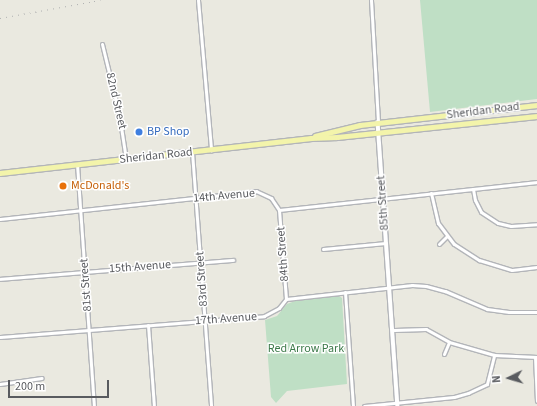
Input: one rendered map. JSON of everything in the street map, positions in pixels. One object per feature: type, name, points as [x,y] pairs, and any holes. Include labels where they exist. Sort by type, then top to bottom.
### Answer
[{"type":"main road","name":"Sheridan Road","points":[[311,138],[329,132],[378,122],[537,105]]},
{"type":"main road","name":"Sheridan Road","points":[[0,173],[311,138],[337,137],[537,116]]},
{"type":"street","points":[[198,0],[211,150]]},
{"type":"street","name":"85th Street","points":[[371,0],[386,243],[394,330],[398,404]]},
{"type":"street","name":"82nd Street","points":[[102,44],[119,114],[126,159]]},
{"type":"street","name":"83rd Street","points":[[192,152],[211,406]]},
{"type":"street","name":"81st Street","points":[[76,164],[94,406]]},
{"type":"street","points":[[279,210],[537,182]]},
{"type":"street","points":[[474,189],[475,200],[481,212],[498,222],[511,226],[537,224]]},
{"type":"street","name":"14th Avenue","points":[[0,220],[256,191],[271,198],[279,210]]},
{"type":"street","points":[[431,193],[438,223],[454,244],[479,260],[512,270],[537,268]]},
{"type":"street","name":"84th Street","points":[[279,210],[286,299]]},
{"type":"street","points":[[439,244],[447,236]]},
{"type":"street","points":[[323,250],[386,243]]},
{"type":"street","name":"15th Avenue","points":[[0,279],[233,260]]},
{"type":"street","points":[[286,299],[345,292],[426,286],[445,291],[487,309],[510,312],[537,312]]},
{"type":"street","points":[[345,292],[353,406]]},
{"type":"street","name":"17th Avenue","points":[[0,337],[264,316],[279,308],[286,299]]},
{"type":"street","points":[[148,325],[154,406]]},
{"type":"street","points":[[394,330],[426,329],[448,342],[494,356],[536,357],[537,401]]},
{"type":"street","points":[[444,354],[448,342]]},
{"type":"street","points":[[364,406],[398,404],[454,397],[468,393],[487,384],[494,356]]},
{"type":"street","points":[[0,384],[42,378]]},
{"type":"green space","points":[[420,0],[537,0],[537,99],[430,112]]},
{"type":"green space","name":"Red Arrow Park","points":[[339,296],[342,298],[347,384],[287,391],[276,403],[271,397],[265,320],[277,316],[287,304],[295,301]]},
{"type":"railway","points":[[0,18],[100,0]]},
{"type":"place","name":"BP Shop","points":[[139,132]]},
{"type":"place","name":"McDonald's","points":[[63,186]]}]
